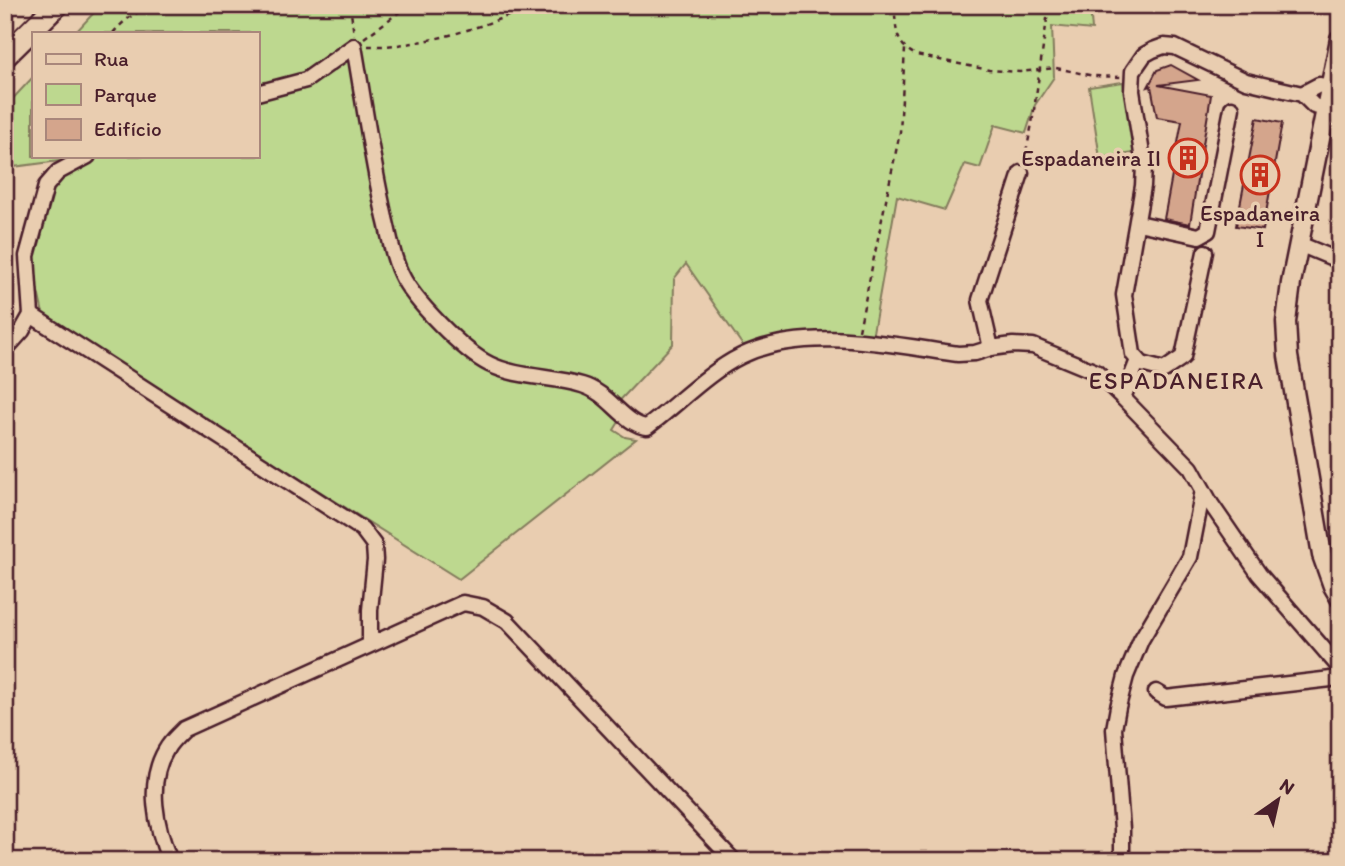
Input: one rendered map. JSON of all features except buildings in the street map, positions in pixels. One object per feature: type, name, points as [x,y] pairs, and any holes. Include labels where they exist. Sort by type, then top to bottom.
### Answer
[{"type":"highway","points":[[5,24],[24,5]]},
{"type":"highway","points":[[5,56],[57,5]]},
{"type":"main road","points":[[1340,39],[1286,322],[1288,356],[1322,555],[1340,598]]},
{"type":"street","points":[[259,92],[306,80],[354,46],[376,181],[392,252],[402,277],[429,313],[488,363],[507,371],[562,379],[587,386],[607,398],[629,421],[639,426],[647,427],[740,356],[760,348],[787,343],[856,340],[958,354],[1013,345],[1033,346],[1096,372],[1191,468],[1259,574],[1340,668]]},
{"type":"street","points":[[1205,253],[1183,356],[1164,370],[1142,364],[1133,354],[1124,295],[1138,223],[1144,166],[1132,91],[1132,78],[1137,63],[1144,55],[1164,46],[1175,47],[1246,81],[1302,94],[1314,106],[1328,99],[1319,85],[1302,94]]},
{"type":"street","points":[[1138,223],[1199,236],[1208,231],[1232,108]]},
{"type":"street","points":[[5,350],[22,331],[31,315],[27,256],[43,195],[51,177],[84,158]]},
{"type":"street","points":[[991,348],[980,300],[1021,173]]},
{"type":"street","points":[[1299,244],[1340,261]]},
{"type":"street","points":[[31,315],[362,529],[374,545],[370,644]]},
{"type":"street","points":[[1123,398],[1138,360]]},
{"type":"street","points":[[1122,861],[1114,729],[1118,707],[1126,676],[1141,640],[1191,557],[1203,490]]},
{"type":"street","points":[[170,861],[158,832],[155,801],[159,765],[166,748],[184,729],[463,603],[483,607],[507,621],[734,861]]},
{"type":"street","points":[[1156,692],[1166,698],[1340,678]]},
{"type":"path","points":[[114,32],[135,12],[153,5]]},
{"type":"path","points":[[350,5],[354,46]]},
{"type":"path","points":[[354,46],[409,5]]},
{"type":"path","points":[[354,46],[387,47],[459,32],[535,5]]},
{"type":"path","points":[[894,5],[899,40],[905,49],[916,55],[989,70],[1020,72],[1056,68],[1094,76],[1132,78]]},
{"type":"path","points":[[1021,173],[1032,124],[1049,5]]},
{"type":"path","points":[[856,340],[901,132],[905,49]]},
{"type":"green space","points":[[101,5],[1090,5],[1092,30],[1052,26],[1054,77],[1035,105],[1026,133],[995,125],[980,168],[965,164],[945,210],[897,196],[872,338],[808,334],[761,343],[746,350],[686,264],[674,279],[673,344],[609,412],[619,422],[614,430],[625,437],[636,439],[459,579],[44,318],[31,261],[52,189],[67,160],[5,168],[5,107],[32,78],[32,158],[259,158],[259,32],[76,32]]},
{"type":"green space","points":[[1123,82],[1134,153],[1100,158],[1089,87]]},
{"type":"place","name":"Espadaneira II","points":[[1188,158]]},
{"type":"place","name":"Espadaneira I","points":[[1260,175]]},
{"type":"district","name":"ESPADANEIRA","points":[[1177,381]]}]
